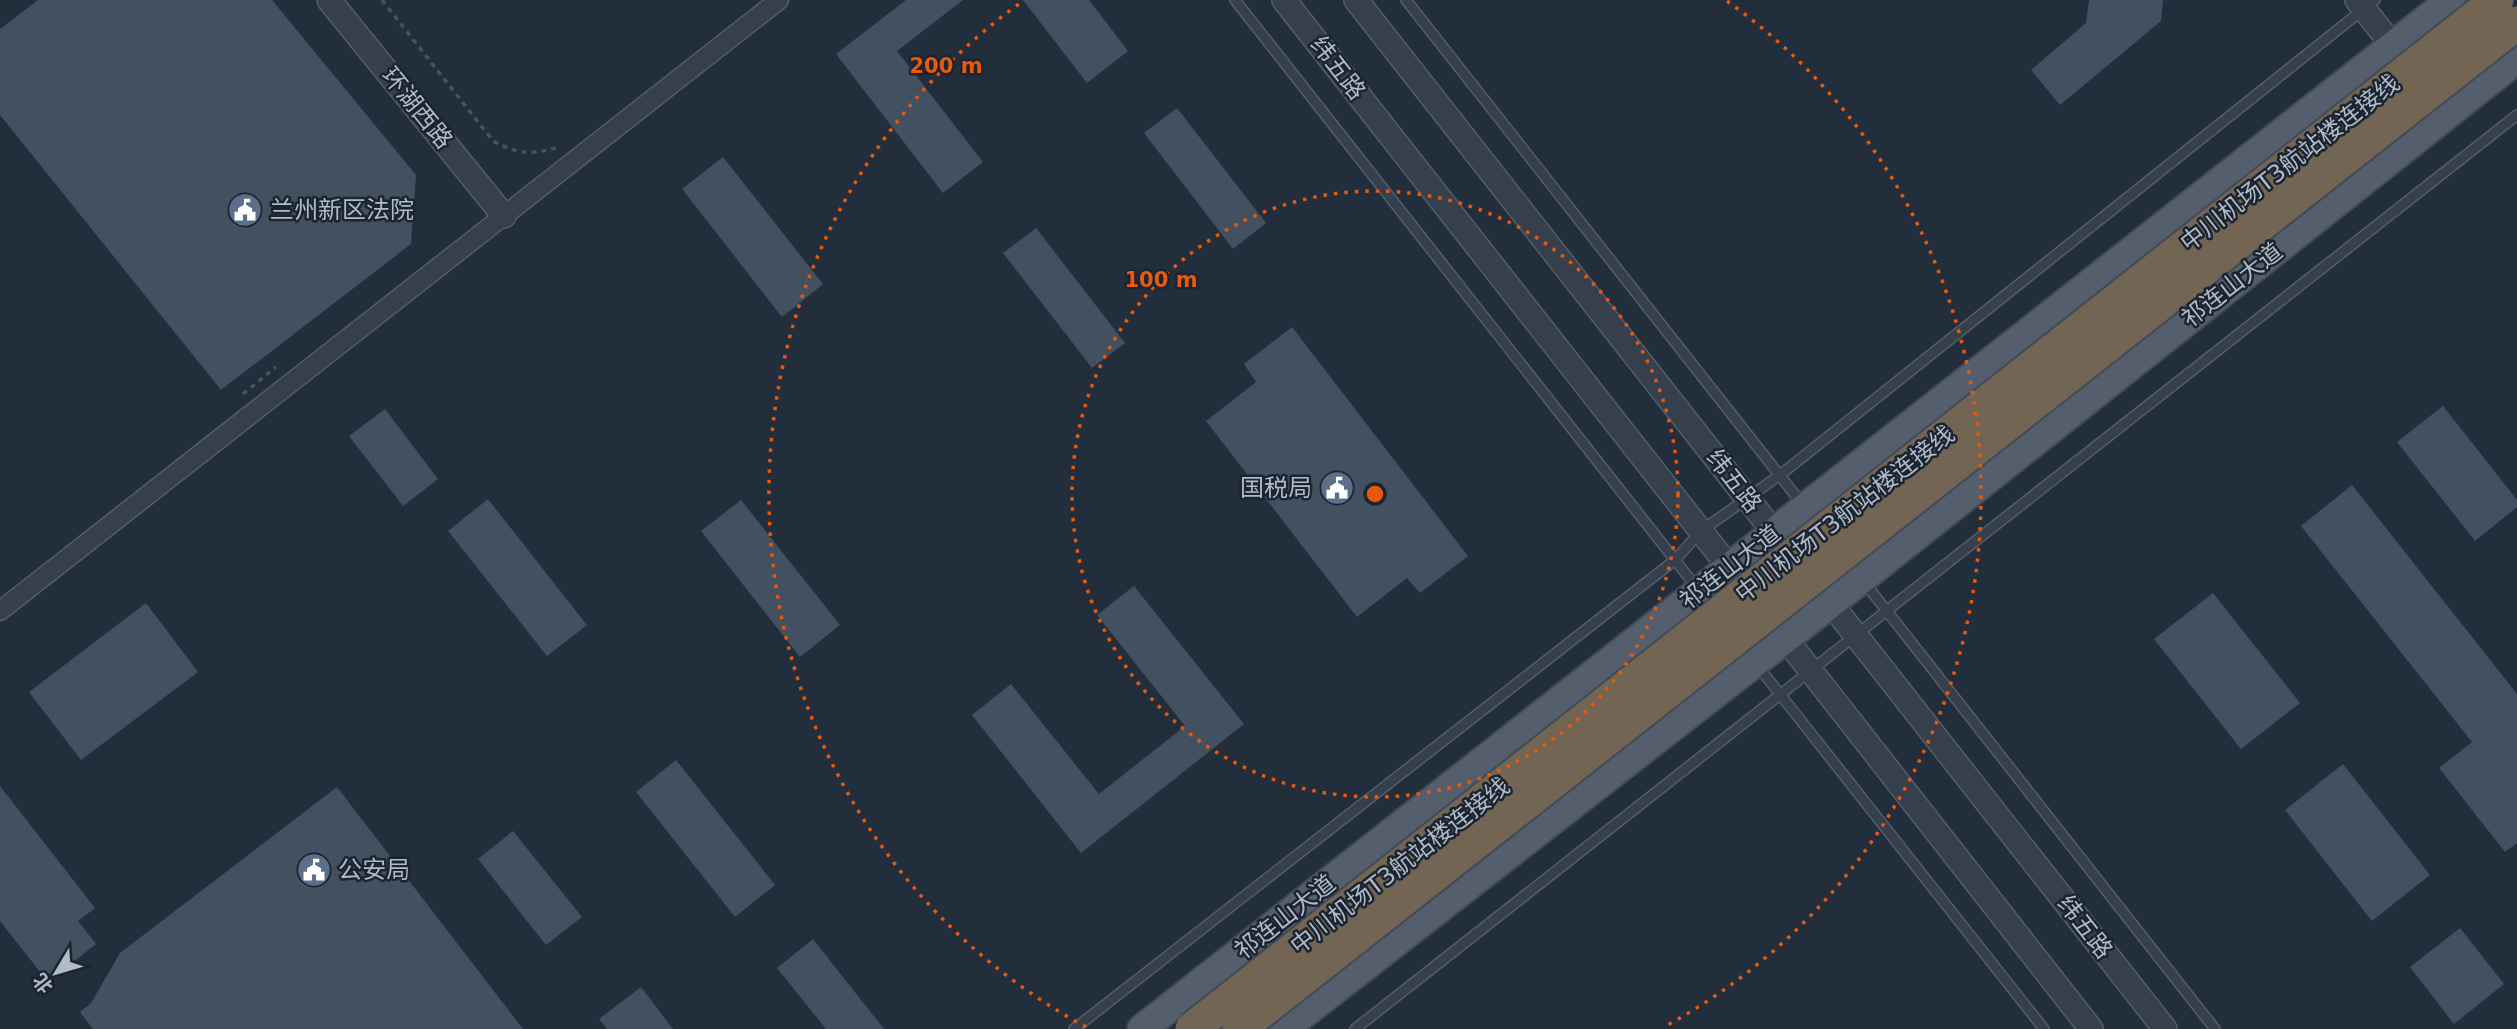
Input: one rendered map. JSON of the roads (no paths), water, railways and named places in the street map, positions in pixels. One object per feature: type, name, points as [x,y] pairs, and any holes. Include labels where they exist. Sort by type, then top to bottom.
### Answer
[{"type":"highway","name":"中川机场T3航站楼连接线","points":[[1192,1029],[2497,0]]},
{"type":"highway","name":"中川机场T3航站楼连接线","points":[[1239,1029],[2517,23]]},
{"type":"main road","name":"祁连山大道","points":[[1142,1029],[2451,0]]},
{"type":"main road","name":"祁连山大道","points":[[1284,1029],[1747,652],[1786,639],[1830,604],[1853,569],[2517,59]]},
{"type":"street","name":"环湖西路","points":[[329,0],[504,216]]},
{"type":"street","points":[[0,611],[779,0]]},
{"type":"street","name":"纬五路","points":[[1284,0],[2091,1029]]},
{"type":"street","name":"纬五路","points":[[1356,0],[2165,1029]]},
{"type":"street","points":[[2365,3],[2393,46]]},
{"type":"lane","points":[[1235,0],[1723,621]]},
{"type":"lane","points":[[1406,0],[1829,538]]},
{"type":"lane","points":[[1074,1029],[1675,560],[1701,531],[1780,475],[2365,3]]},
{"type":"lane","points":[[1355,1029],[2517,115]]},
{"type":"lane","points":[[1838,548],[2215,1029]]},
{"type":"lane","points":[[1731,632],[2043,1029]]},
{"type":"place","name":"兰州新区法院","points":[[245,210]]},
{"type":"place","name":"国税局","points":[[1337,488]]},
{"type":"place","name":"公安局","points":[[314,870]]}]
